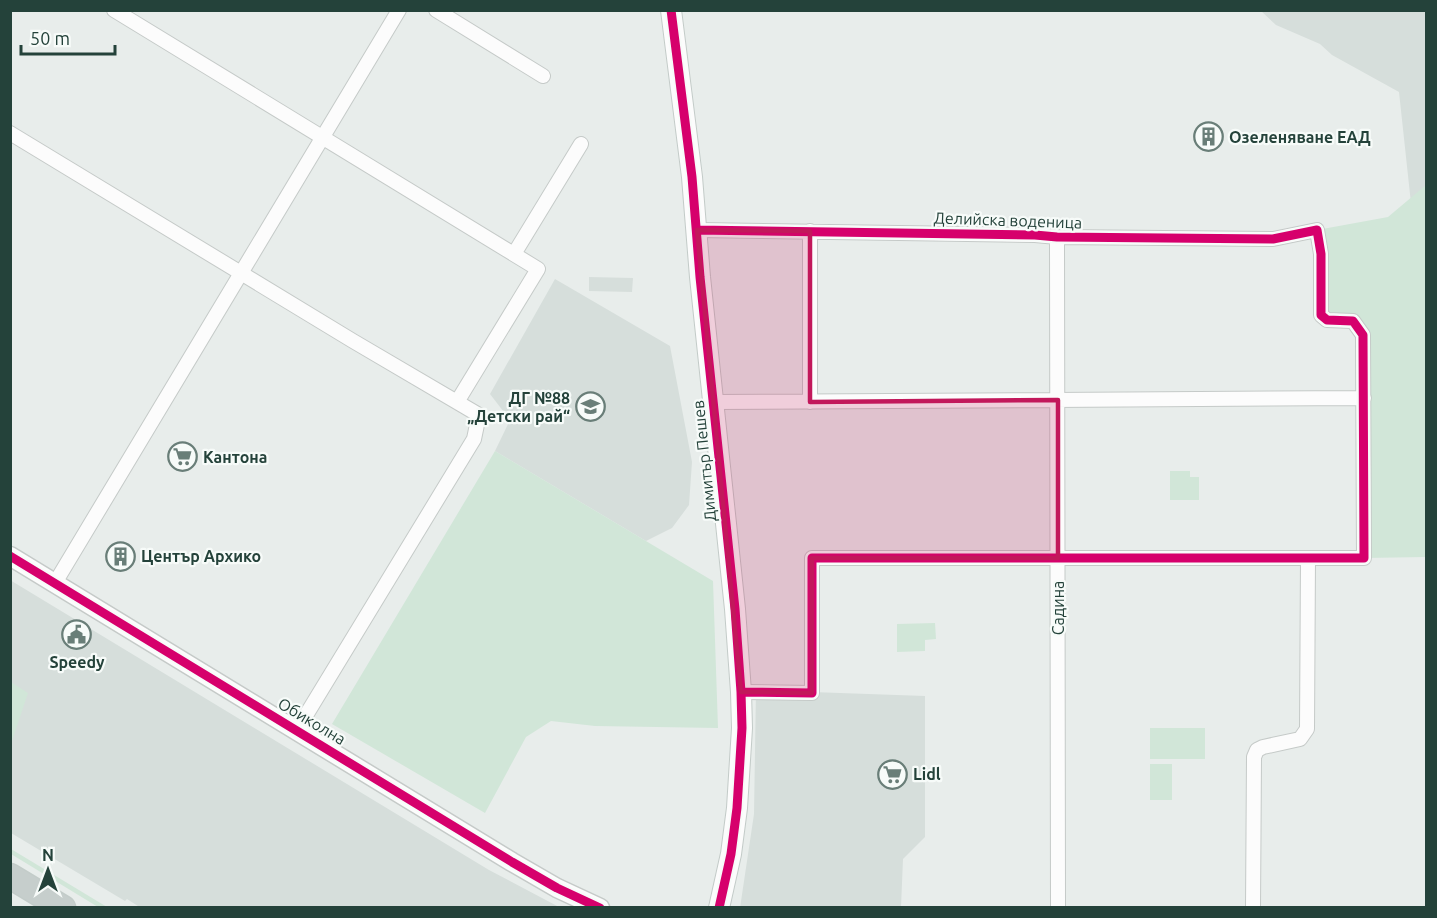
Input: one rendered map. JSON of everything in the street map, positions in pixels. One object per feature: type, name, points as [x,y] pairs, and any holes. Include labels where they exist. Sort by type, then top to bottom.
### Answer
[{"type":"highway","points":[[10,876],[63,908]]},
{"type":"main road","name":"Димитър Пешев","points":[[671,10],[697,230],[735,609],[741,692],[742,728],[737,808],[731,854],[719,908]]},
{"type":"street","points":[[114,10],[538,269],[457,402]]},
{"type":"street","points":[[55,583],[399,10]]},
{"type":"street","points":[[436,10],[543,76]]},
{"type":"street","points":[[10,133],[352,341],[479,415],[474,439],[297,730]]},
{"type":"street","points":[[514,254],[581,144]]},
{"type":"street","name":"Делийска воденица","points":[[697,230],[1272,239],[1317,231],[1321,255],[1321,315],[1327,320],[1353,321],[1363,335],[1364,398]]},
{"type":"street","points":[[810,231],[810,402]]},
{"type":"street","name":"Садина","points":[[1058,237],[1058,908]]},
{"type":"street","points":[[713,402],[1364,398],[1364,558],[812,558],[812,693],[741,692]]},
{"type":"street","name":"Обиколна","points":[[10,556],[512,862],[565,892],[600,908]]},
{"type":"street","points":[[1253,908],[1254,757],[1257,750],[1263,747],[1300,739],[1307,729],[1308,559]]},
{"type":"highlighted area","points":[[697,230],[810,231],[810,402],[1058,400],[1058,558],[812,558],[812,693],[741,692]]},
{"type":"shaded area","points":[[1261,11],[1426,11],[1426,221],[1413,222],[1399,92],[1332,55],[1320,44],[1276,25]]},
{"type":"shaded area","points":[[589,277],[633,278],[632,292],[589,291]]},
{"type":"shaded area","name":"ДГ №88 „Детски рай“","points":[[555,279],[670,346],[692,462],[689,505],[672,528],[646,541],[495,451],[510,420],[490,394]]},
{"type":"shaded area","points":[[10,580],[489,870],[559,907],[141,908],[127,899],[125,901],[11,833]]},
{"type":"shaded area","points":[[756,690],[925,696],[925,837],[903,859],[901,907],[740,908],[754,814]]},
{"type":"green space","points":[[1426,185],[1426,557],[1364,558],[1363,335],[1353,321],[1327,320],[1317,230],[1388,217]]},
{"type":"green space","points":[[495,451],[713,581],[718,728],[595,726],[551,721],[526,737],[485,813],[332,724]]},
{"type":"green space","points":[[1170,471],[1190,471],[1190,477],[1199,477],[1199,500],[1170,500]]},
{"type":"green space","points":[[935,623],[936,639],[925,640],[925,651],[897,652],[897,624]]},
{"type":"green space","points":[[11,682],[28,693],[11,744]]},
{"type":"green space","points":[[1150,728],[1205,728],[1205,759],[1150,759]]},
{"type":"green space","points":[[1150,764],[1172,764],[1172,800],[1150,800]]},
{"type":"green space","points":[[10,849],[107,907],[98,907],[11,854]]},
{"type":"cycle path","points":[[671,10],[692,177],[700,277],[735,609],[741,692],[742,728],[737,808],[731,854],[719,908]]},
{"type":"cycle path","points":[[697,230],[1273,239],[1317,230],[1321,254],[1321,315],[1327,320],[1353,321],[1363,335],[1364,558],[812,558],[812,693],[741,692]]},
{"type":"cycle path","points":[[10,556],[512,862],[557,888],[600,908]]},
{"type":"place","name":"Озеленяване ЕАД","points":[[1208,137]]},
{"type":"place","name":"ДГ №88 „Детски рай“","points":[[591,407]]},
{"type":"place","name":"Кантона","points":[[182,457]]},
{"type":"place","name":"Център Архико","points":[[120,556]]},
{"type":"place","name":"Speedy","points":[[77,634]]},
{"type":"place","name":"Lidl","points":[[892,774]]}]
